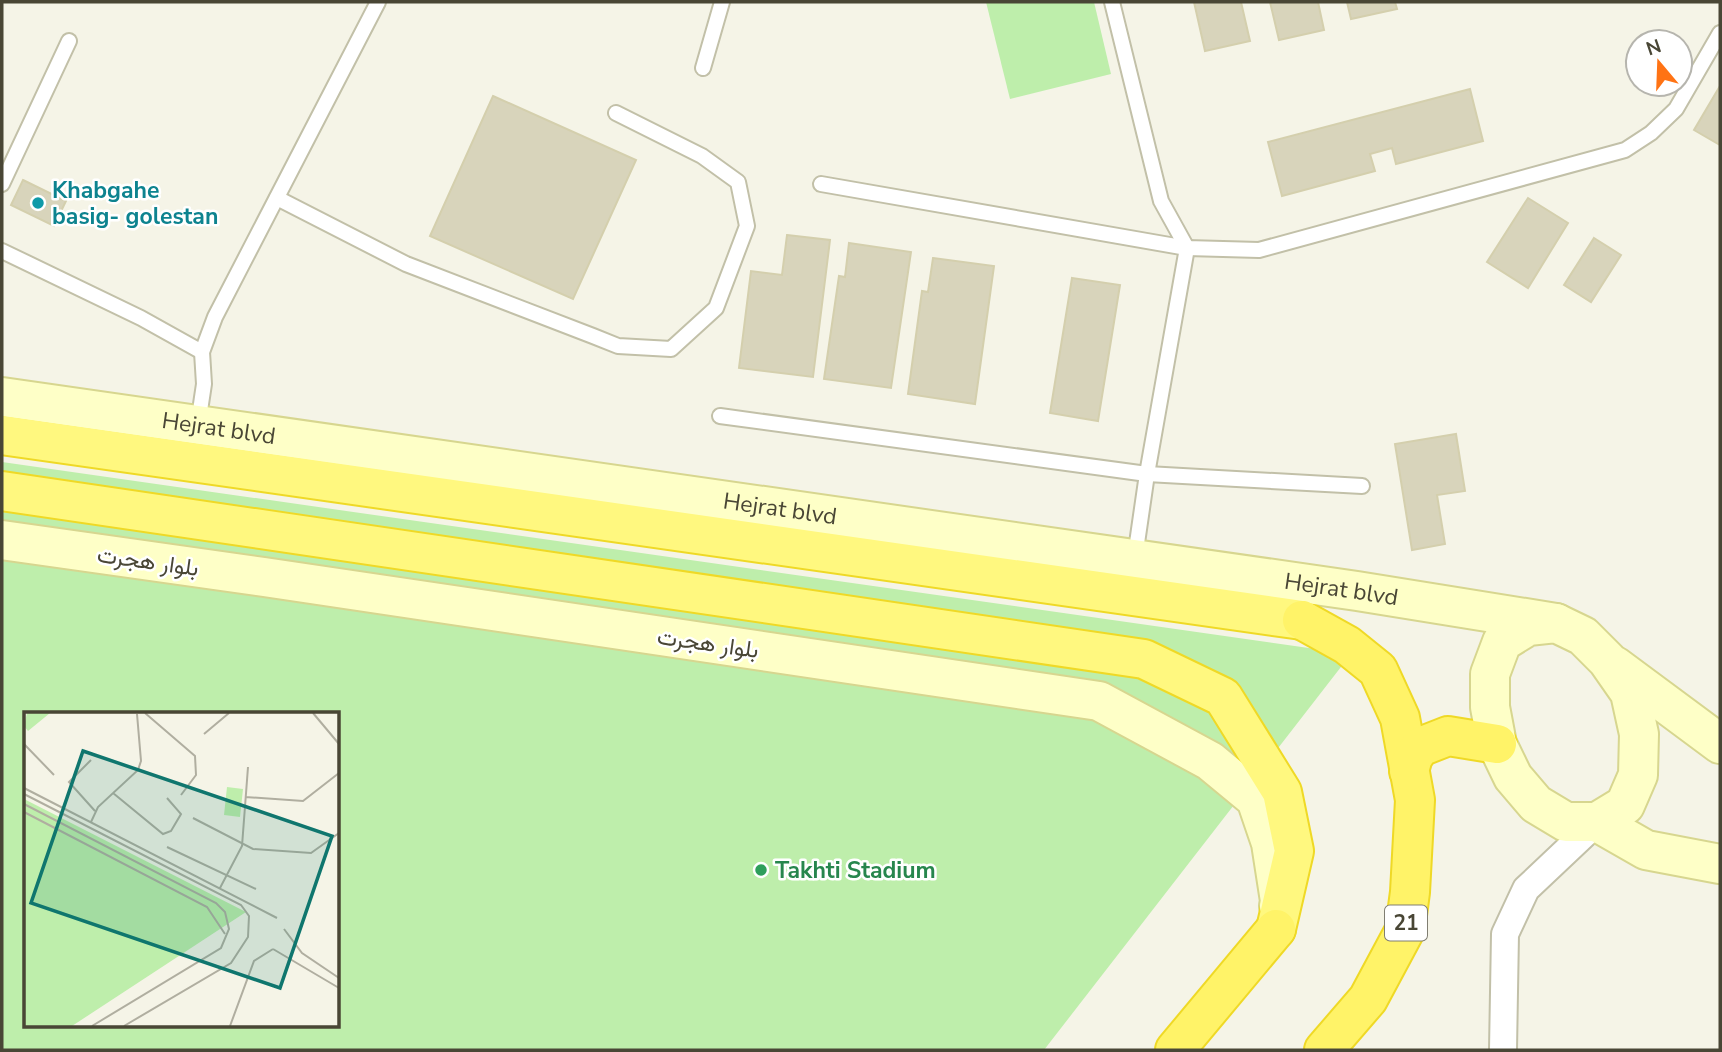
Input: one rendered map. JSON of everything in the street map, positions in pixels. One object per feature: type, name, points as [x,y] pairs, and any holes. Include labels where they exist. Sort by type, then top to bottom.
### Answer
[{"type":"highway","name":"Hejrat blvd","points":[[2,435],[1302,620],[1347,645],[1378,670],[1400,718],[1409,771]]},
{"type":"highway","points":[[2,491],[1144,659],[1223,697],[1282,792],[1294,851],[1276,929],[1175,1050]]},
{"type":"highway","points":[[1409,771],[1413,757],[1420,747],[1448,736],[1497,744]]},
{"type":"highway","name":"21","points":[[1324,1050],[1368,999],[1405,930],[1415,800],[1409,771]]},
{"type":"main road","name":"Hejrat blvd","points":[[2,397],[1357,591],[1556,623]]},
{"type":"main road","name":"بلوار هجرت","points":[[2,540],[1099,701],[1210,761],[1256,799],[1271,843],[1275,866],[1280,901],[1276,929]]},
{"type":"main road","points":[[1607,660],[1629,693],[1639,734],[1638,775],[1626,806],[1597,822],[1566,822],[1536,804],[1513,777],[1497,744],[1490,707],[1490,674],[1502,642],[1528,626],[1556,623],[1583,636],[1607,660],[1720,744]]},
{"type":"main road","points":[[1597,822],[1647,850],[1720,864]]},
{"type":"street","points":[[1503,1050],[1505,934],[1526,888],[1597,822]]},
{"type":"lane","points":[[198,425],[204,384],[202,352],[215,317],[378,2]]},
{"type":"lane","points":[[703,68],[722,2]]},
{"type":"lane","points":[[1112,2],[1161,201],[1187,248],[1147,474],[1135,559]]},
{"type":"lane","points":[[821,184],[1187,248],[1259,250],[1625,150],[1651,133],[1676,109],[1720,33]]},
{"type":"lane","points":[[2,184],[69,41]]},
{"type":"lane","points":[[277,198],[406,264],[618,346],[671,349],[716,308],[747,226],[738,182],[702,156],[616,113]]},
{"type":"lane","points":[[2,251],[141,318],[202,352]]},
{"type":"lane","points":[[720,416],[1147,474],[1362,486]]},
{"type":"green space","points":[[986,2],[1094,2],[1111,74],[1010,99]]},
{"type":"green space","name":"Takhti Stadium","points":[[2,462],[1351,654],[1044,1050],[2,1050]]},
{"type":"building","points":[[1194,2],[1241,2],[1250,41],[1205,51]]},
{"type":"building","points":[[1270,2],[1318,2],[1324,30],[1279,40]]},
{"type":"building","points":[[1347,2],[1395,2],[1397,9],[1351,19]]},
{"type":"building","points":[[1720,86],[1720,145],[1694,130]]},
{"type":"building","points":[[1470,89],[1483,141],[1396,164],[1392,148],[1370,154],[1375,171],[1282,196],[1268,142]]},
{"type":"building","points":[[493,96],[636,160],[573,299],[430,236]]},
{"type":"building","name":"Khabgahe basig- golestan","points":[[23,180],[66,201],[54,226],[11,205]]},
{"type":"building","points":[[1528,198],[1568,223],[1528,288],[1487,262]]},
{"type":"building","points":[[787,235],[830,240],[813,377],[739,368],[751,271],[782,275]]},
{"type":"building","points":[[1594,238],[1621,255],[1591,302],[1564,285]]},
{"type":"building","points":[[849,243],[911,252],[891,388],[824,379],[839,276],[845,277]]},
{"type":"building","points":[[933,258],[994,266],[975,404],[908,394],[922,291],[928,292]]},
{"type":"building","points":[[1072,278],[1120,285],[1098,421],[1050,413]]},
{"type":"building","points":[[1456,434],[1465,491],[1437,495],[1445,544],[1412,550],[1395,444]]},
{"type":"place","name":"Khabgahe basig- golestan","points":[[38,203]]},
{"type":"place","name":"Takhti Stadium","points":[[761,870]]}]
